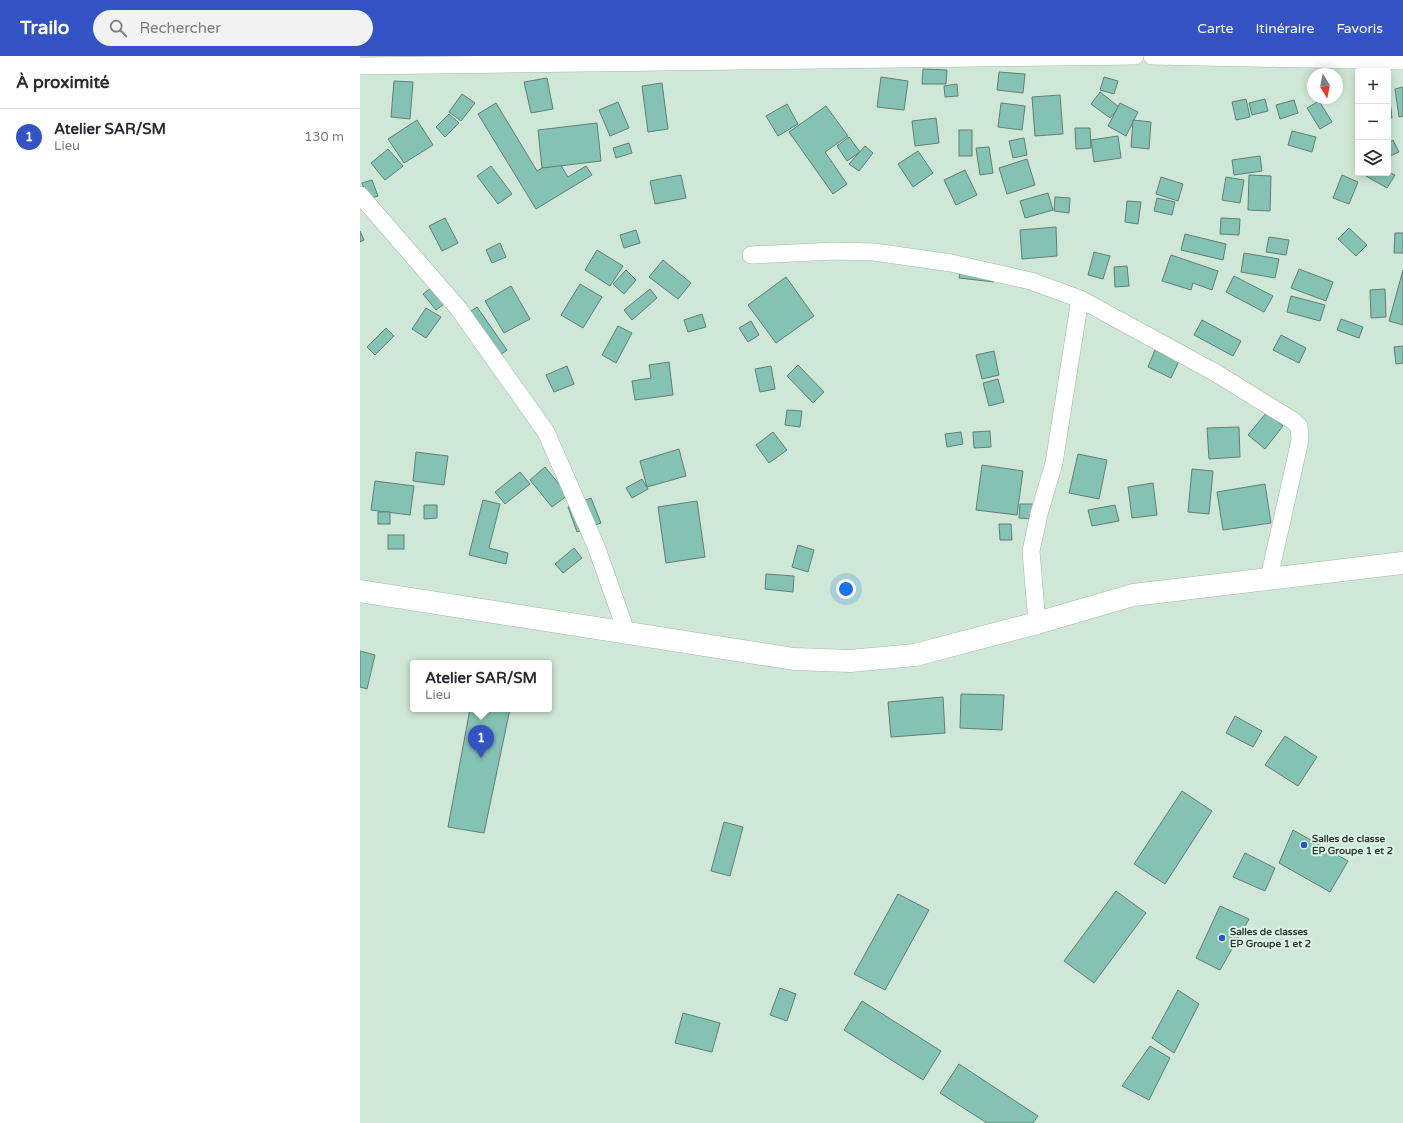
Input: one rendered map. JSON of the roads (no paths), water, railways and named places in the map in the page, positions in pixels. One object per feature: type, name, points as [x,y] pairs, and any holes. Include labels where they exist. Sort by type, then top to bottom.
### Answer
[{"type":"main road","points":[[360,591],[626,631],[794,659],[850,661],[915,655],[1037,623],[1133,595],[1403,563]]},
{"type":"street","points":[[360,66],[873,58],[1135,56]]},
{"type":"street","points":[[1152,56],[1403,61]]},
{"type":"street","points":[[360,195],[458,308],[546,432],[596,546],[626,631]]},
{"type":"street","points":[[751,255],[834,251],[890,254],[958,264],[1031,281],[1080,299],[1216,373],[1292,420],[1299,426],[1300,440],[1269,578]]},
{"type":"street","points":[[1037,623],[1031,552],[1039,514],[1054,463],[1080,299]]},
{"type":"place","name":"Atelier SAR/SM","points":[[481,758]]},
{"type":"place","name":"Salles de classe EP Groupe 1 et 2","points":[[1304,845]]},
{"type":"place","name":"Salles de classes EP Groupe 1 et 2","points":[[1222,938]]}]
